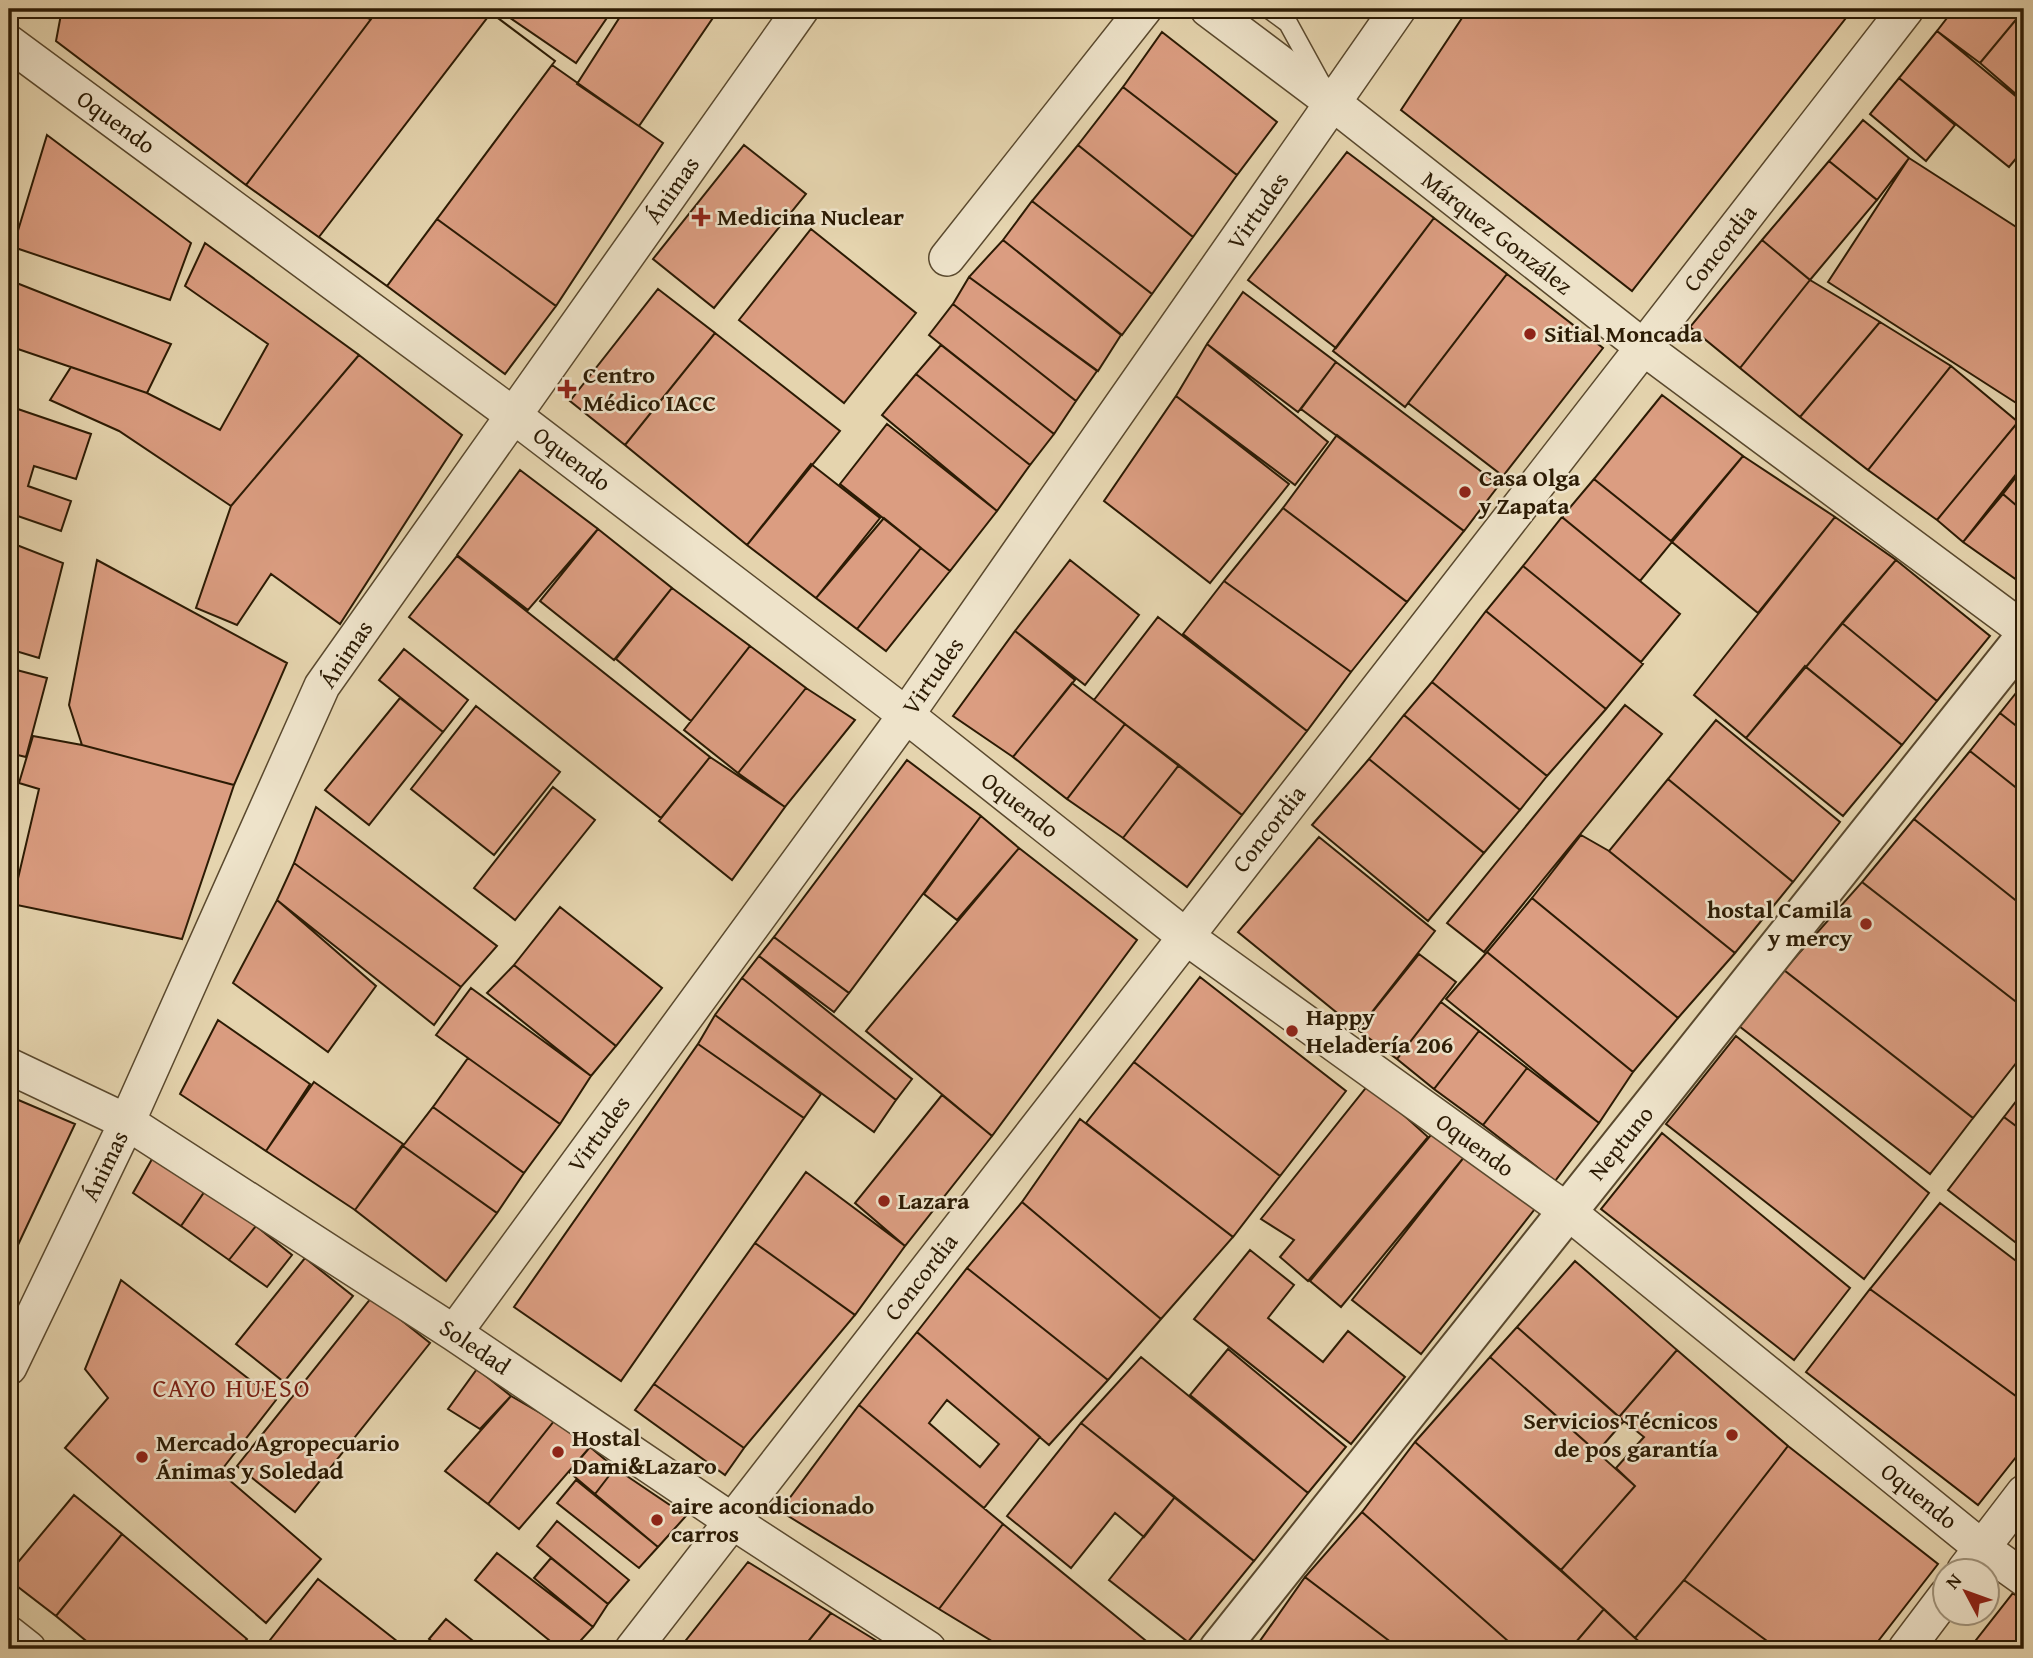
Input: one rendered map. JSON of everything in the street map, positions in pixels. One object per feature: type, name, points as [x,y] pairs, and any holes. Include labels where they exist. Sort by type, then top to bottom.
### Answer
[{"type":"street","name":"Ánimas","points":[[9,1367],[127,1122],[322,686],[801,9]]},
{"type":"street","points":[[947,258],[1144,9]]},
{"type":"street","name":"Márquez González","points":[[1208,9],[1333,103],[1643,347],[2024,631]]},
{"type":"street","name":"Virtudes","points":[[454,1333],[906,715],[1398,9]]},
{"type":"street","name":"Concordia","points":[[633,1649],[1906,9]]},
{"type":"street","name":"Oquendo","points":[[9,43],[513,415],[906,715],[1185,936],[1567,1211],[1970,1556]]},
{"type":"street","name":"Neptuno","points":[[1219,1649],[2024,638]]},
{"type":"street","name":"Soledad","points":[[9,1066],[127,1122],[454,1333],[732,1521],[928,1649]]},
{"type":"street","points":[[1976,1556],[2024,1493]]},
{"type":"street","name":"Oquendo","points":[[2002,1570],[2024,1578]]},
{"type":"street","points":[[1906,1649],[1932,1614]]},
{"type":"street","points":[[9,1634],[29,1649]]},
{"type":"lane","points":[[1269,9],[1288,23],[1333,103]]},
{"type":"building","points":[[62,9],[335,9],[371,19],[246,185],[56,41]]},
{"type":"building","points":[[335,9],[374,9],[371,19]]},
{"type":"building","points":[[374,9],[486,9],[555,61],[387,286],[246,185],[371,19]]},
{"type":"building","points":[[497,9],[613,9],[576,63]]},
{"type":"building","points":[[625,9],[719,9],[639,126],[577,84]]},
{"type":"building","points":[[1468,9],[1853,9],[1632,291],[1401,110]]},
{"type":"building","points":[[1954,9],[2024,10],[1980,63],[1937,31]]},
{"type":"building","points":[[2024,10],[2024,101],[1980,63]]},
{"type":"building","points":[[491,13],[555,61],[387,286],[319,237]]},
{"type":"building","points":[[1937,31],[2024,103],[2024,149],[2009,167],[1899,78]]},
{"type":"building","points":[[1162,32],[1277,122],[1237,175],[1123,87]]},
{"type":"building","points":[[552,65],[663,143],[556,306],[437,219]]},
{"type":"building","points":[[1899,78],[1955,125],[1926,161],[1870,114]]},
{"type":"building","points":[[1123,87],[1237,175],[1193,237],[1078,145]]},
{"type":"building","points":[[1863,120],[1909,158],[1877,200],[1829,161]]},
{"type":"building","points":[[47,135],[191,243],[170,300],[13,247]]},
{"type":"building","points":[[744,145],[806,194],[714,308],[653,259]]},
{"type":"building","points":[[1078,145],[1193,237],[1152,294],[1032,201]]},
{"type":"building","points":[[1347,152],[1434,218],[1336,348],[1248,280]]},
{"type":"building","points":[[1909,158],[2024,232],[2024,408],[1828,282]]},
{"type":"building","points":[[1829,161],[1877,200],[1810,280],[1762,240]]},
{"type":"building","points":[[1032,201],[1152,294],[1122,335],[1003,240]]},
{"type":"building","points":[[1434,218],[1507,274],[1405,407],[1333,351]]},
{"type":"building","points":[[437,219],[556,306],[505,374],[387,286]]},
{"type":"building","points":[[811,229],[916,313],[844,403],[739,320]]},
{"type":"building","points":[[1003,240],[1121,335],[1098,371],[969,277]]},
{"type":"building","points":[[1762,240],[1810,280],[1740,368],[1690,327]]},
{"type":"building","points":[[205,243],[359,355],[231,506],[119,431],[50,400],[71,367],[147,393],[220,430],[268,344],[185,286]]},
{"type":"building","points":[[1507,274],[1603,348],[1503,476],[1408,403]]},
{"type":"building","points":[[969,277],[1097,371],[1076,401],[953,304]]},
{"type":"building","points":[[9,280],[171,344],[147,393],[9,346]]},
{"type":"building","points":[[1810,280],[1880,322],[1800,417],[1740,368]]},
{"type":"building","points":[[658,289],[715,333],[625,445],[570,401]]},
{"type":"building","points":[[1243,292],[1336,362],[1298,412],[1207,344]]},
{"type":"building","points":[[953,304],[1076,401],[1054,434],[929,335]]},
{"type":"building","points":[[1880,322],[1951,366],[1868,470],[1800,417]]},
{"type":"building","points":[[715,333],[840,431],[747,545],[625,445]]},
{"type":"building","points":[[1207,344],[1328,442],[1295,485],[1176,396]]},
{"type":"building","points":[[941,345],[1054,434],[1030,465],[916,374]]},
{"type":"building","points":[[359,355],[462,435],[340,624],[271,574],[237,625],[196,608],[231,506]]},
{"type":"building","points":[[1336,362],[1499,485],[1464,531],[1301,409]]},
{"type":"building","points":[[1951,366],[2018,422],[1937,520],[1868,470]]},
{"type":"building","points":[[916,374],[1030,465],[997,511],[882,415]]},
{"type":"building","points":[[1662,395],[1743,456],[1671,541],[1594,479]]},
{"type":"building","points":[[1176,396],[1289,484],[1210,583],[1104,501]]},
{"type":"building","points":[[9,406],[91,434],[76,479],[34,466],[28,486],[71,501],[61,531],[9,513]]},
{"type":"building","points":[[2018,422],[2024,427],[2024,464],[1963,542],[1937,520]]},
{"type":"building","points":[[887,424],[997,511],[950,571],[840,484]]},
{"type":"building","points":[[1337,435],[1464,531],[1407,602],[1283,508]]},
{"type":"building","points":[[1743,456],[1835,517],[1758,613],[1672,542]]},
{"type":"building","points":[[811,464],[880,518],[816,598],[747,545]]},
{"type":"building","points":[[2024,467],[2024,512],[2003,494]]},
{"type":"building","points":[[520,470],[598,529],[528,610],[457,555]]},
{"type":"building","points":[[1594,479],[1672,542],[1640,581],[1562,517]]},
{"type":"building","points":[[2003,494],[2024,512],[2024,585],[1963,542]]},
{"type":"building","points":[[1283,508],[1407,602],[1351,672],[1224,581]]},
{"type":"building","points":[[1562,517],[1680,614],[1641,662],[1523,566]]},
{"type":"building","points":[[1835,517],[1896,560],[1746,738],[1694,695]]},
{"type":"building","points":[[884,518],[921,548],[857,629],[816,598]]},
{"type":"building","points":[[598,529],[672,588],[614,660],[540,601]]},
{"type":"building","points":[[9,542],[63,563],[39,658],[9,649]]},
{"type":"building","points":[[921,548],[950,571],[886,651],[857,629]]},
{"type":"building","points":[[457,556],[710,757],[661,818],[409,617]]},
{"type":"building","points":[[97,560],[287,663],[234,785],[82,745],[69,705]]},
{"type":"building","points":[[1070,560],[1139,615],[1085,685],[1015,631]]},
{"type":"building","points":[[1896,560],[1990,636],[1937,701],[1842,623]]},
{"type":"building","points":[[1523,566],[1643,664],[1606,709],[1486,611]]},
{"type":"building","points":[[1224,581],[1351,672],[1307,731],[1183,634]]},
{"type":"building","points":[[672,588],[750,646],[691,721],[616,659]]},
{"type":"building","points":[[1486,611],[1606,709],[1547,776],[1432,682]]},
{"type":"building","points":[[1158,617],[1307,731],[1242,815],[1094,700]]},
{"type":"building","points":[[1842,623],[1937,701],[1902,745],[1806,667]]},
{"type":"building","points":[[1015,631],[1075,680],[1013,757],[953,716]]},
{"type":"building","points":[[750,646],[806,688],[738,773],[684,730]]},
{"type":"building","points":[[404,649],[468,700],[443,732],[379,680]]},
{"type":"building","points":[[1805,666],[1902,745],[1843,816],[1746,738]]},
{"type":"building","points":[[9,668],[47,678],[26,757],[9,753]]},
{"type":"building","points":[[1432,682],[1547,776],[1520,810],[1404,715]]},
{"type":"building","points":[[1072,683],[1125,724],[1067,799],[1013,757]]},
{"type":"building","points":[[2024,683],[2024,732],[2000,713]]},
{"type":"building","points":[[806,688],[855,720],[785,807],[738,773]]},
{"type":"building","points":[[400,698],[443,732],[369,825],[325,790]]},
{"type":"building","points":[[1625,705],[1662,734],[1484,952],[1447,923]]},
{"type":"building","points":[[476,706],[560,772],[494,855],[411,789]]},
{"type":"building","points":[[2000,713],[2024,732],[2024,794],[1970,751]]},
{"type":"building","points":[[1404,715],[1520,810],[1484,853],[1369,759]]},
{"type":"building","points":[[1716,720],[1840,822],[1793,882],[1668,779]]},
{"type":"building","points":[[1125,724],[1179,765],[1123,838],[1067,799]]},
{"type":"building","points":[[33,736],[82,745],[234,785],[182,939],[12,904],[39,789],[19,783]]},
{"type":"building","points":[[1970,751],[2024,794],[2024,907],[1914,819]]},
{"type":"building","points":[[710,757],[785,807],[732,880],[659,821]]},
{"type":"building","points":[[1369,759],[1484,853],[1428,921],[1312,825]]},
{"type":"building","points":[[907,760],[981,816],[849,993],[774,937]]},
{"type":"building","points":[[1179,765],[1242,815],[1187,887],[1123,838]]},
{"type":"building","points":[[1668,779],[1793,882],[1735,953],[1609,851]]},
{"type":"building","points":[[553,787],[595,820],[515,920],[474,888]]},
{"type":"building","points":[[316,807],[497,946],[461,987],[294,863]]},
{"type":"building","points":[[981,816],[1019,848],[957,920],[924,894]]},
{"type":"building","points":[[1914,819],[2024,907],[2024,1008],[1862,882]]},
{"type":"building","points":[[1581,835],[1609,851],[1735,953],[1678,1018],[1532,898]]},
{"type":"building","points":[[1319,837],[1435,931],[1358,1030],[1238,932]]},
{"type":"building","points":[[1019,848],[1137,940],[992,1136],[866,1031]]},
{"type":"building","points":[[294,863],[461,987],[434,1025],[277,900]]},
{"type":"building","points":[[1862,882],[2024,1008],[2024,1053],[1973,1118],[1784,970]]},
{"type":"building","points":[[1532,898],[1678,1018],[1633,1072],[1487,952]]},
{"type":"building","points":[[277,900],[376,986],[328,1052],[233,983]]},
{"type":"building","points":[[560,907],[662,988],[616,1046],[514,965]]},
{"type":"building","points":[[774,937],[849,993],[834,1012],[759,956]]},
{"type":"building","points":[[1487,952],[1633,1072],[1599,1123],[1446,999]]},
{"type":"building","points":[[1419,954],[1456,982],[1397,1059],[1358,1030]]},
{"type":"building","points":[[759,956],[912,1079],[896,1100],[742,978]]},
{"type":"building","points":[[514,965],[616,1046],[591,1076],[487,993]]},
{"type":"building","points":[[1784,970],[1973,1118],[1930,1174],[1739,1026]]},
{"type":"building","points":[[1200,977],[1346,1091],[1280,1176],[1134,1062]]},
{"type":"building","points":[[742,978],[896,1100],[874,1132],[715,1015]]},
{"type":"building","points":[[471,988],[591,1076],[560,1124],[436,1035]]},
{"type":"building","points":[[1441,1002],[1479,1031],[1434,1089],[1397,1059]]},
{"type":"building","points":[[715,1015],[821,1094],[804,1118],[698,1044]]},
{"type":"building","points":[[218,1020],[310,1084],[266,1151],[180,1094]]},
{"type":"building","points":[[1479,1031],[1527,1068],[1483,1125],[1434,1089]]},
{"type":"building","points":[[1736,1036],[1929,1193],[1864,1279],[1666,1124]]},
{"type":"building","points":[[698,1044],[804,1118],[621,1381],[514,1307]]},
{"type":"building","points":[[468,1058],[560,1124],[524,1173],[433,1107]]},
{"type":"building","points":[[1134,1062],[1280,1176],[1233,1237],[1086,1123]]},
{"type":"building","points":[[1527,1068],[1599,1123],[1555,1181],[1483,1125]]},
{"type":"building","points":[[314,1082],[403,1144],[355,1210],[266,1151]]},
{"type":"building","points":[[1369,1084],[1428,1137],[1308,1281],[1280,1257],[1294,1240],[1261,1219]]},
{"type":"building","points":[[2024,1091],[2024,1132],[2004,1117]]},
{"type":"building","points":[[942,1095],[992,1136],[905,1246],[855,1203]]},
{"type":"building","points":[[9,1096],[75,1124],[9,1264]]},
{"type":"building","points":[[433,1107],[524,1173],[497,1213],[403,1146]]},
{"type":"building","points":[[2004,1117],[2024,1132],[2024,1249],[1948,1190]]},
{"type":"building","points":[[1080,1119],[1233,1237],[1161,1319],[1022,1202]]},
{"type":"building","points":[[1435,1130],[1465,1156],[1341,1307],[1310,1281]]},
{"type":"building","points":[[1662,1133],[1850,1288],[1794,1360],[1601,1209]]},
{"type":"building","points":[[403,1146],[497,1213],[446,1281],[355,1210]]},
{"type":"building","points":[[1469,1151],[1538,1205],[1421,1354],[1352,1300]]},
{"type":"building","points":[[156,1152],[207,1188],[181,1226],[133,1193]]},
{"type":"building","points":[[806,1172],[905,1246],[855,1315],[755,1243]]},
{"type":"building","points":[[207,1188],[256,1226],[229,1260],[181,1226]]},
{"type":"building","points":[[1022,1202],[1161,1319],[1108,1380],[967,1268]]},
{"type":"building","points":[[1940,1203],[2024,1267],[2024,1402],[1870,1289]]},
{"type":"building","points":[[256,1226],[292,1255],[267,1287],[229,1260]]},
{"type":"building","points":[[755,1243],[855,1315],[744,1448],[654,1384]]},
{"type":"building","points":[[1250,1250],[1294,1285],[1268,1318],[1323,1362],[1348,1331],[1405,1377],[1351,1444],[1194,1319]]},
{"type":"building","points":[[305,1258],[353,1296],[284,1382],[236,1344]]},
{"type":"building","points":[[1575,1261],[1677,1350],[1619,1417],[1517,1327]]},
{"type":"building","points":[[967,1268],[1108,1380],[1049,1445],[917,1332]]},
{"type":"building","points":[[121,1280],[276,1400],[220,1472],[321,1559],[266,1623],[65,1448],[108,1398],[85,1369]]},
{"type":"building","points":[[1870,1289],[2024,1402],[2024,1447],[1978,1505],[1806,1372]]},
{"type":"building","points":[[372,1297],[430,1343],[295,1512],[237,1466]]},
{"type":"building","points":[[1517,1327],[1624,1421],[1597,1452],[1490,1357]]},
{"type":"building","points":[[917,1332],[1040,1437],[984,1508],[859,1405]],"holes":[[[947,1400],[999,1444],[980,1467],[929,1423]]]},
{"type":"building","points":[[1228,1349],[1346,1447],[1308,1493],[1190,1395]]},
{"type":"building","points":[[1677,1350],[1788,1446],[1684,1580],[1635,1638],[1561,1570],[1635,1486],[1616,1468],[1644,1437],[1619,1417]]},
{"type":"building","points":[[1141,1357],[1308,1493],[1254,1561],[1081,1423]]},
{"type":"building","points":[[1490,1357],[1635,1486],[1561,1570],[1415,1442]]},
{"type":"building","points":[[477,1369],[511,1396],[480,1429],[448,1409]]},
{"type":"building","points":[[654,1384],[744,1448],[725,1475],[635,1410]]},
{"type":"building","points":[[511,1396],[554,1421],[488,1504],[445,1471]]},
{"type":"building","points":[[859,1405],[1003,1524],[939,1609],[780,1511]]},
{"type":"building","points":[[554,1421],[590,1447],[519,1529],[488,1504]]},
{"type":"building","points":[[1081,1423],[1175,1497],[1144,1537],[1115,1513],[1071,1568],[1007,1516]]},
{"type":"building","points":[[1415,1442],[1604,1609],[1570,1649],[1517,1649],[1362,1512]]},
{"type":"building","points":[[1788,1446],[1932,1559],[1932,1572],[1872,1649],[1778,1649],[1684,1580]]},
{"type":"building","points":[[590,1447],[615,1468],[595,1494],[569,1472]]},
{"type":"building","points":[[615,1468],[686,1516],[658,1547],[595,1494]]},
{"type":"building","points":[[576,1480],[658,1547],[639,1568],[557,1503]]},
{"type":"building","points":[[74,1495],[122,1534],[56,1616],[9,1580],[9,1573]]},
{"type":"building","points":[[1175,1497],[1254,1561],[1188,1642],[1109,1580]]},
{"type":"building","points":[[1362,1512],[1517,1649],[1400,1649],[1305,1577]]},
{"type":"building","points":[[557,1521],[629,1580],[608,1604],[537,1546]]},
{"type":"building","points":[[1003,1524],[1156,1649],[1005,1649],[939,1609]]},
{"type":"building","points":[[122,1534],[247,1639],[238,1649],[96,1649],[56,1616]]},
{"type":"building","points":[[497,1553],[593,1627],[573,1649],[560,1649],[475,1580]]},
{"type":"building","points":[[551,1558],[608,1604],[593,1627],[534,1578]]},
{"type":"building","points":[[748,1562],[831,1613],[802,1649],[679,1649]]},
{"type":"building","points":[[1305,1577],[1400,1649],[1255,1648]]},
{"type":"building","points":[[318,1579],[407,1649],[263,1649]]},
{"type":"building","points":[[1684,1580],[1778,1649],[1648,1649],[1635,1638]]},
{"type":"building","points":[[2013,1593],[2024,1602],[2024,1649],[1969,1649],[1987,1626],[2002,1626],[2002,1607]]},
{"type":"building","points":[[1604,1609],[1635,1638],[1648,1649],[1570,1649]]},
{"type":"building","points":[[831,1613],[890,1649],[802,1649]]},
{"type":"building","points":[[446,1619],[483,1649],[441,1649],[429,1639]]},
{"type":"place","name":"Medicina Nuclear","points":[[701,217]]},
{"type":"place","name":"Sitial Moncada","points":[[1530,334]]},
{"type":"place","name":"Centro Médico IACC","points":[[567,389]]},
{"type":"place","name":"Casa Olga y Zapata","points":[[1465,492]]},
{"type":"place","name":"hostal Camila y mercy","points":[[1866,924]]},
{"type":"place","name":"Happy Heladería 206","points":[[1292,1031]]},
{"type":"place","name":"Lazara","points":[[884,1201]]},
{"type":"place","name":"Servicios Técnicos de pos garantía","points":[[1732,1435]]},
{"type":"place","name":"Hostal Dami&Lazaro","points":[[558,1452]]},
{"type":"place","name":"Mercado Agropecuario Ánimas y Soledad","points":[[142,1457]]},
{"type":"place","name":"aire acondicionado carros","points":[[657,1520]]},
{"type":"district","name":"CAYO HUESO","points":[[232,1388]]}]
